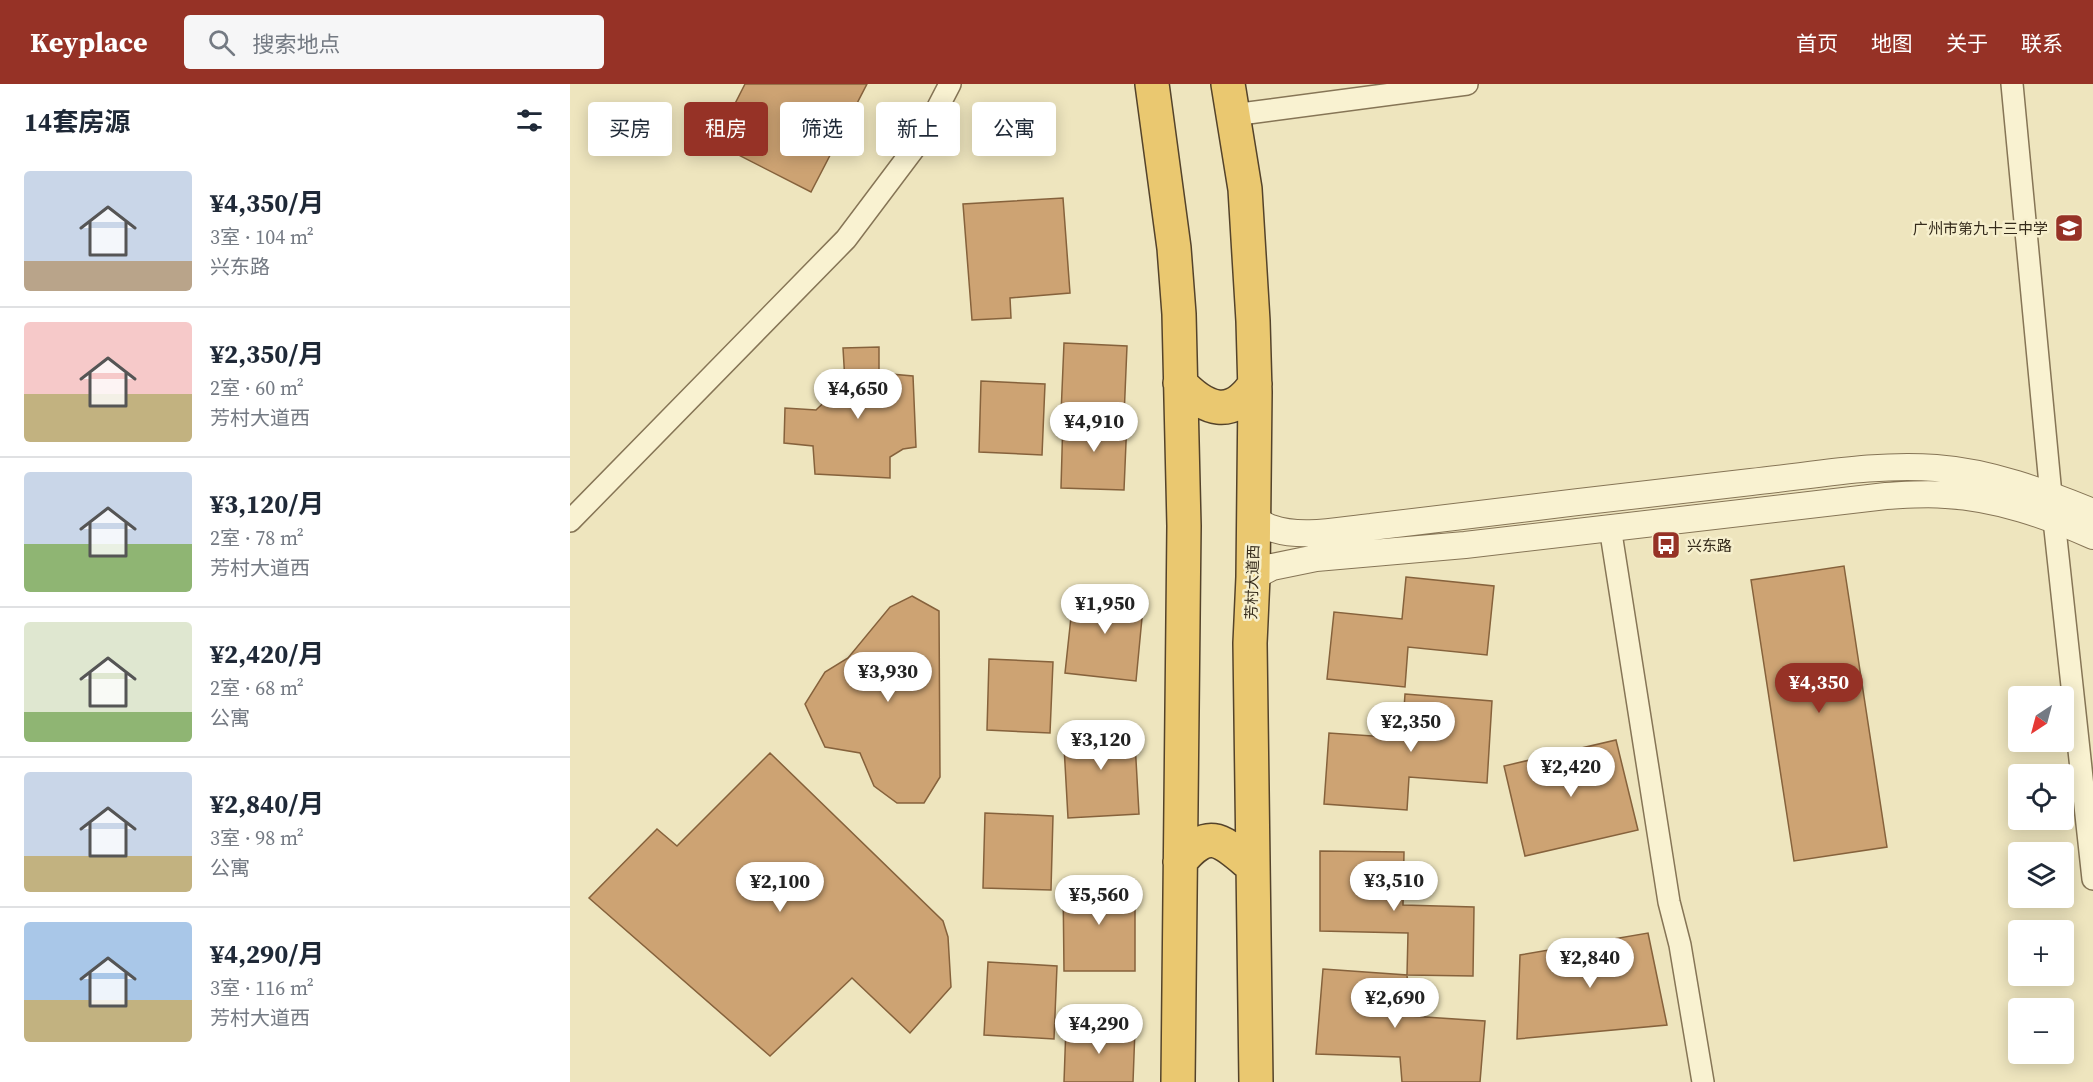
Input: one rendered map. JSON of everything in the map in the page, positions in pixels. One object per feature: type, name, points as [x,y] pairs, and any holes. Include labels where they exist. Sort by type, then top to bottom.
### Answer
[{"type":"highway","points":[[1152,84],[1174,248],[1179,314],[1184,526],[1178,1082]]},
{"type":"highway","name":"芳村大道西","points":[[1231,100],[1245,189],[1255,384],[1250,643],[1256,1082]]},
{"type":"highway","points":[[1180,383],[1203,404],[1221,408],[1235,404],[1247,396],[1255,384]]},
{"type":"highway","points":[[1180,862],[1194,846],[1215,840],[1227,846],[1253,867]]},
{"type":"street","points":[[570,521],[846,239],[922,138],[950,84]]},
{"type":"street","points":[[1231,100],[1467,84]]},
{"type":"street","points":[[2012,84],[2053,508],[2093,879]]},
{"type":"street","points":[[1254,519],[1269,528],[1287,532],[1315,532],[1884,468],[1935,468],[1967,471],[1996,478],[2053,508],[2093,536]]},
{"type":"street","points":[[1253,577],[1272,567],[1316,558],[1465,545],[1886,496],[1946,494],[2000,502],[2034,512],[2053,508],[2093,512]]},
{"type":"street","points":[[1611,527],[1669,902],[1680,945],[1703,1082]]},
{"type":"building","points":[[745,84],[867,84],[858,102],[780,102],[780,156],[830,156],[811,192],[740,156],[768,156],[768,102],[736,102]]},
{"type":"building","points":[[1063,198],[1070,293],[1010,298],[1011,318],[972,320],[963,204]]},
{"type":"building","points":[[1064,343],[1127,346],[1124,417],[1061,414]]},
{"type":"building","points":[[879,347],[879,373],[913,376],[916,447],[903,449],[890,457],[890,478],[815,474],[813,446],[784,443],[785,408],[816,410],[845,382],[843,348]]},
{"type":"building","points":[[981,381],[1045,384],[1042,455],[979,452]]},
{"type":"building","points":[[1063,417],[1127,419],[1124,490],[1061,488]]},
{"type":"building","points":[[1844,566],[1887,847],[1794,861],[1751,580]]},
{"type":"building","points":[[1406,577],[1494,586],[1487,655],[1408,647],[1405,687],[1327,679],[1334,612],[1402,619]]},
{"type":"building","points":[[1074,589],[1144,597],[1136,681],[1065,673]]},
{"type":"building","points":[[912,596],[939,611],[940,777],[924,803],[897,803],[874,786],[860,753],[825,747],[805,704],[825,672],[848,658],[890,607]]},
{"type":"building","points":[[989,659],[1053,662],[1050,733],[987,730]]},
{"type":"building","points":[[1405,694],[1492,701],[1487,783],[1409,777],[1407,810],[1324,804],[1329,733],[1402,738]]},
{"type":"building","points":[[1134,724],[1139,814],[1068,818],[1063,728]]},
{"type":"building","points":[[1616,740],[1638,830],[1525,856],[1504,766]]},
{"type":"building","points":[[770,753],[943,921],[948,937],[951,987],[910,1033],[852,978],[770,1056],[589,898],[657,829],[677,846]]},
{"type":"building","points":[[985,813],[1053,816],[1051,890],[983,888]]},
{"type":"building","points":[[1320,851],[1404,852],[1403,905],[1474,907],[1473,976],[1407,975],[1408,933],[1320,931]]},
{"type":"building","points":[[1135,880],[1135,971],[1064,971],[1063,881]]},
{"type":"building","points":[[1648,933],[1667,1025],[1517,1039],[1520,955]]},
{"type":"building","points":[[988,962],[1057,966],[1054,1039],[984,1035]]},
{"type":"building","points":[[1323,969],[1407,975],[1410,1016],[1485,1021],[1480,1082],[1402,1082],[1400,1057],[1316,1054]]},
{"type":"building","points":[[1066,1026],[1135,1029],[1133,1082],[1064,1082]]},
{"type":"place","name":"广州市第九十三中学","points":[[2069,228]]},
{"type":"place","name":"兴东路","points":[[1666,545]]}]
